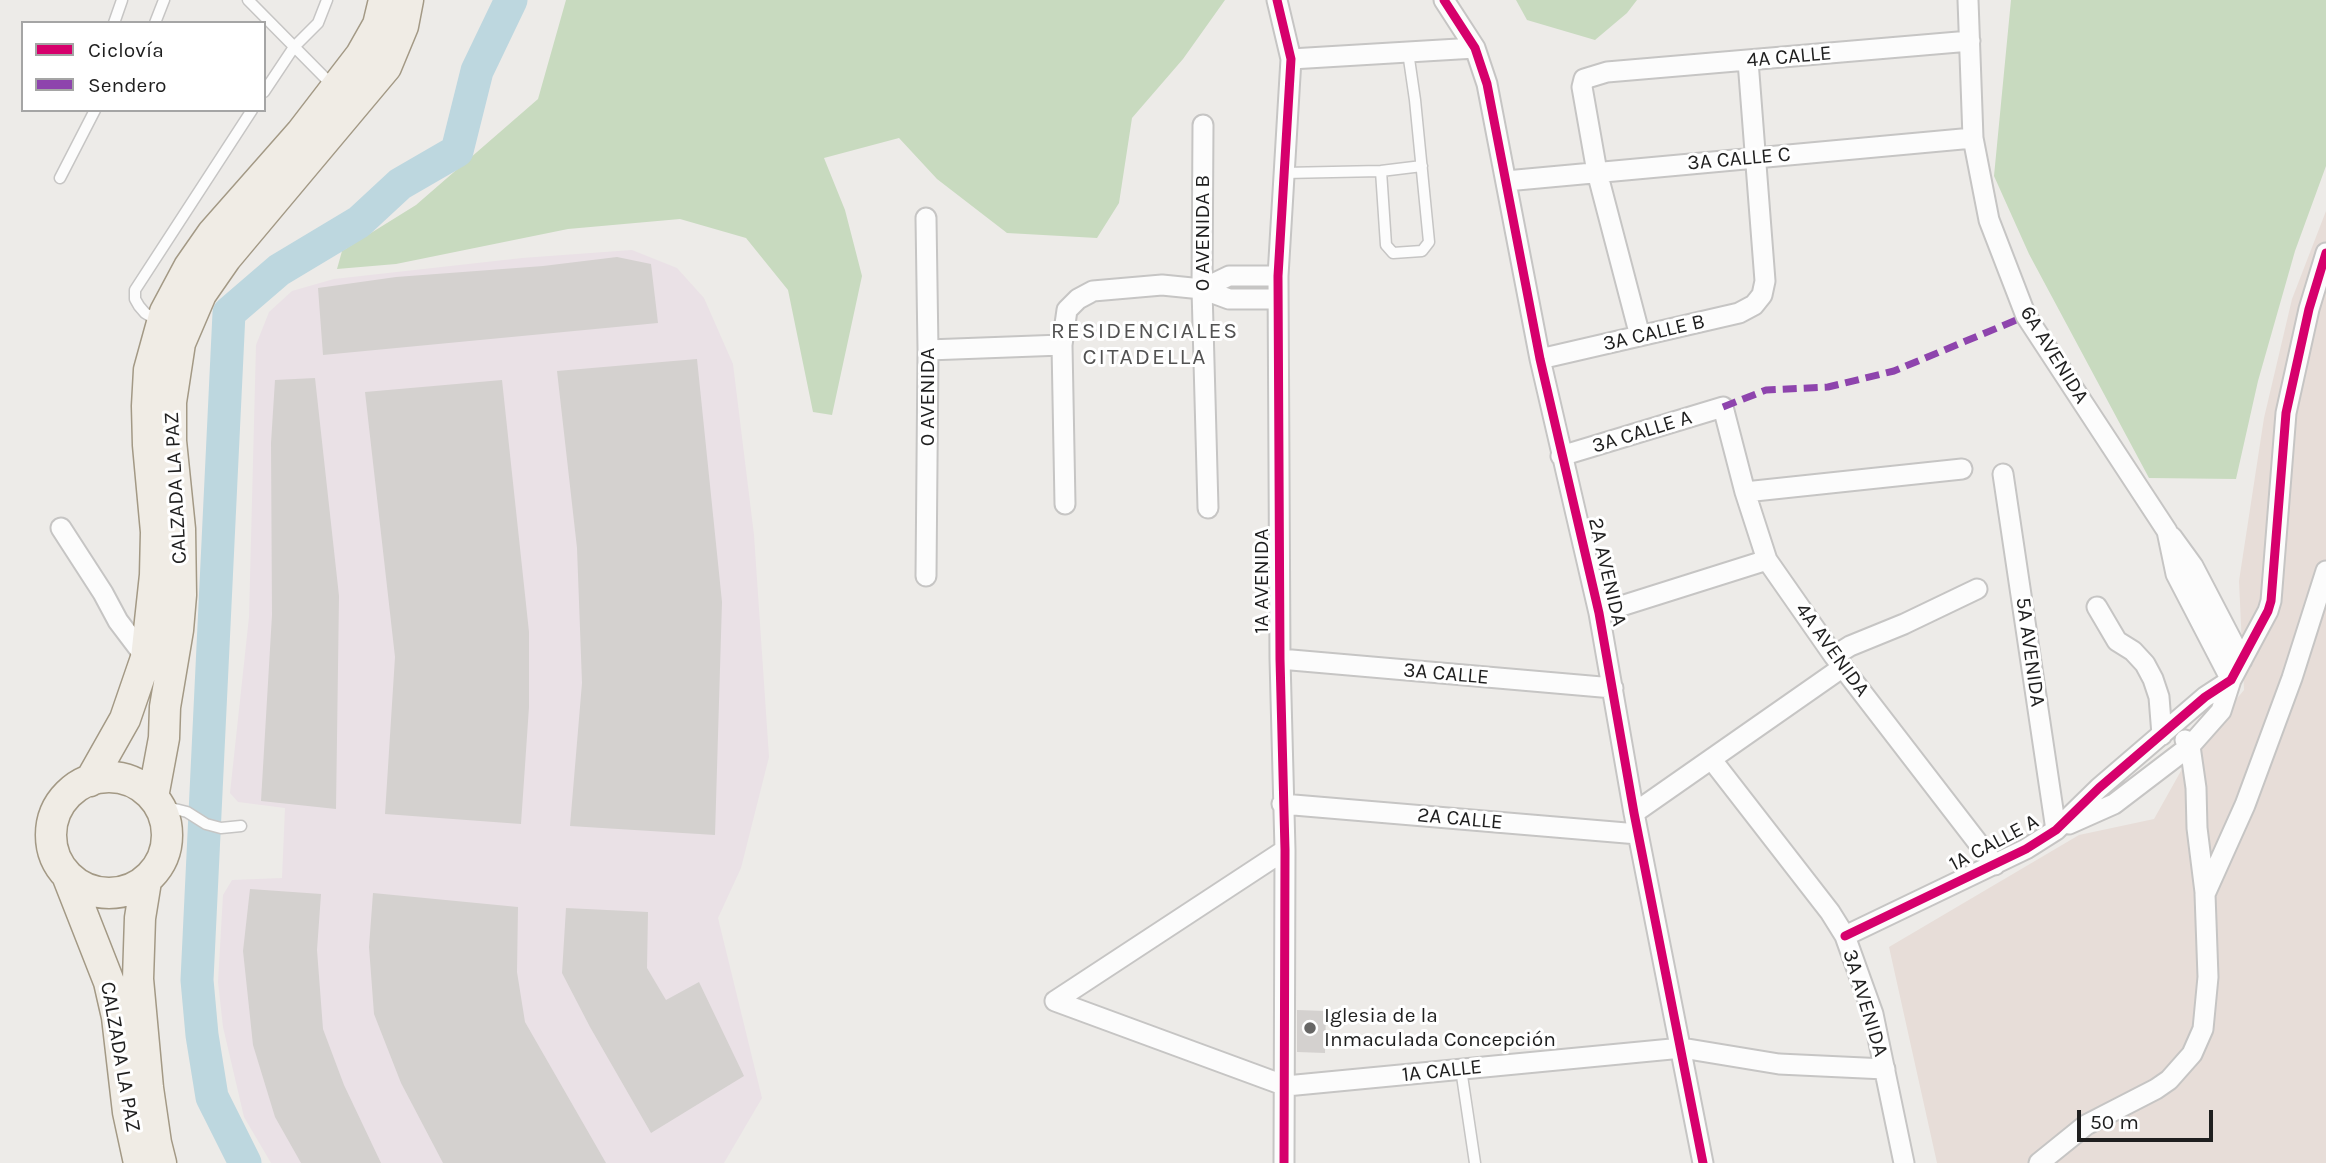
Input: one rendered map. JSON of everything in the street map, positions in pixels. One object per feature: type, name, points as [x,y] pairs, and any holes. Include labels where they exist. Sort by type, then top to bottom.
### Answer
[{"type":"main road","name":"CALZADA LA PAZ","points":[[90,781],[125,719],[146,658],[155,575],[156,532],[147,406],[149,370],[161,323],[189,267],[212,234],[336,90],[371,41],[384,0]]},
{"type":"main road","name":"CALZADA LA PAZ","points":[[167,807],[165,706],[181,595],[180,529],[171,441],[171,402],[180,343],[201,293],[226,258],[386,67],[403,26],[408,0]]},
{"type":"main road","points":[[124,779],[140,786],[167,807],[167,842],[163,858],[146,881],[130,890],[103,893],[89,890],[67,875],[57,861],[52,844],[52,828],[57,811],[66,797],[90,781],[124,779]]},
{"type":"main road","name":"CALZADA LA PAZ","points":[[67,875],[109,982],[117,1017],[128,1112],[156,1161]]},
{"type":"main road","name":"CALZADA LA PAZ","points":[[146,881],[139,927],[138,979],[156,1161]]},
{"type":"street","name":"1A AVENIDA","points":[[1277,0],[1291,59],[1278,275],[1286,1086],[1284,1163]]},
{"type":"street","name":"2A AVENIDA","points":[[1444,0],[1475,48],[1487,84],[1539,359],[1599,614],[1634,813],[1703,1163]]},
{"type":"street","name":"6A AVENIDA","points":[[1969,0],[1973,138],[1989,220],[2026,316],[2167,531],[2176,574],[2231,680]]},
{"type":"street","name":"4A CALLE","points":[[1597,172],[1582,87],[1584,79],[1607,72],[1970,41]]},
{"type":"street","points":[[1291,59],[1475,48]]},
{"type":"street","points":[[1748,61],[1755,157]]},
{"type":"street","name":"0 AVENIDA B","points":[[1203,125],[1202,289],[1208,508]]},
{"type":"street","name":"3A CALLE C","points":[[1506,181],[1973,138]]},
{"type":"street","name":"3A CALLE B","points":[[1539,359],[1739,313],[1754,305],[1762,295],[1765,281],[1755,157]]},
{"type":"street","points":[[1597,172],[1640,336]]},
{"type":"street","name":"0 AVENIDA","points":[[926,218],[926,576]]},
{"type":"street","points":[[2056,830],[2114,804],[2190,746],[2221,711],[2231,680],[2268,611],[2286,413],[2309,309],[2326,253]]},
{"type":"street","points":[[1202,289],[1229,276],[1278,275]]},
{"type":"street","points":[[1065,504],[1062,345],[1067,310],[1078,299],[1093,291],[1161,285],[1202,289],[1229,299],[1278,299]]},
{"type":"street","points":[[928,350],[1062,345]]},
{"type":"street","name":"3A CALLE A","points":[[1561,456],[1723,407]]},
{"type":"street","name":"4A AVENIDA","points":[[1723,407],[1745,492],[1768,560],[1839,661],[1995,865]]},
{"type":"street","points":[[1745,492],[1962,469]]},
{"type":"street","name":"5A AVENIDA","points":[[2003,474],[2056,830]]},
{"type":"street","points":[[61,528],[103,593],[117,621],[146,658]]},
{"type":"street","points":[[2167,531],[2193,566],[2242,660]]},
{"type":"street","points":[[1599,614],[1768,560]]},
{"type":"street","points":[[2205,894],[2250,793],[2292,678],[2326,571]]},
{"type":"street","points":[[1634,813],[1712,760],[1839,661],[1850,646],[1977,589]]},
{"type":"street","points":[[2039,1163],[2086,1125],[2157,1089],[2169,1080],[2192,1055],[2203,1029],[2208,977],[2205,894],[2190,746],[2167,731],[2153,679],[2139,658],[2117,641],[2097,607]]},
{"type":"street","name":"3A CALLE","points":[[1280,659],[1613,688]]},
{"type":"street","name":"1A CALLE A","points":[[1845,936],[1995,865],[2056,830],[2099,788],[2206,697],[2231,680]]},
{"type":"street","name":"3A AVENIDA","points":[[1712,760],[1830,912],[1845,936],[1873,1014],[1904,1163]]},
{"type":"street","name":"2A CALLE","points":[[1282,804],[1638,834]]},
{"type":"street","name":"1A CALLE","points":[[1284,850],[1055,1002],[1286,1086],[1682,1048],[1779,1064],[1885,1069]]},
{"type":"lane","points":[[115,21],[122,0]]},
{"type":"lane","points":[[156,21],[164,0]]},
{"type":"lane","points":[[248,0],[336,90]]},
{"type":"lane","points":[[266,89],[294,47],[318,23],[327,0]]},
{"type":"lane","points":[[1381,171],[1386,245],[1393,253],[1422,251],[1429,242],[1408,52]]},
{"type":"lane","points":[[60,178],[94,112]]},
{"type":"lane","points":[[161,323],[145,313],[135,299],[135,290],[252,112]]},
{"type":"lane","points":[[1284,173],[1381,171],[1422,166]]},
{"type":"lane","points":[[167,807],[221,828],[242,826]]},
{"type":"lane","points":[[1461,1069],[1475,1163]]},
{"type":"shaded area","points":[[2326,211],[2326,1163],[1937,1163],[1889,947],[2079,835],[2154,819],[2191,753],[2244,690],[2239,581],[2264,418],[2292,299]]},
{"type":"shaded area","points":[[632,250],[677,268],[704,298],[733,364],[754,535],[769,757],[741,868],[718,918],[762,1098],[724,1163],[271,1163],[244,1117],[223,1027],[218,982],[223,895],[232,880],[282,878],[285,808],[238,802],[230,793],[249,617],[256,345],[269,312],[292,291],[334,279],[522,258]]},
{"type":"green space","points":[[566,0],[1225,0],[1183,59],[1132,118],[1119,203],[1097,238],[1007,233],[937,179],[899,138],[824,158],[845,210],[862,276],[832,415],[813,412],[788,290],[746,238],[680,219],[568,229],[396,264],[337,269],[342,251],[416,205],[538,99]]},
{"type":"green space","points":[[1516,0],[1637,0],[1627,13],[1595,40],[1527,20]]},
{"type":"green space","points":[[2011,0],[2326,0],[2326,166],[2295,251],[2258,381],[2236,479],[2149,478],[2029,254],[1994,176]]},
{"type":"building","points":[[617,257],[651,264],[658,323],[323,355],[318,288],[396,277],[543,266]]},
{"type":"building","points":[[697,359],[722,602],[715,835],[570,826],[582,683],[577,548],[557,371]]},
{"type":"building","points":[[315,378],[339,596],[336,809],[261,801],[272,615],[271,443],[275,380]]},
{"type":"building","points":[[502,380],[529,632],[529,707],[521,824],[385,814],[395,657],[365,392]]},
{"type":"building","points":[[250,889],[321,894],[317,950],[323,1029],[344,1085],[381,1163],[301,1163],[275,1117],[253,1045],[243,951]]},
{"type":"building","points":[[373,893],[518,907],[517,972],[525,1022],[606,1163],[443,1163],[401,1083],[374,1014],[369,947]]},
{"type":"building","points":[[566,908],[648,912],[647,968],[666,1000],[699,982],[744,1076],[651,1133],[562,973]]},
{"type":"building","name":"Iglesia de la Inmaculada Concepción","points":[[1297,1010],[1326,1011],[1325,1053],[1297,1052]]},
{"type":"waterway","points":[[245,1163],[212,1097],[197,980],[229,313],[279,270],[359,222],[400,184],[457,151],[477,71],[511,0]]},
{"type":"marked path","points":[[1723,407],[1766,390],[1828,387],[1894,371],[2026,316]]},
{"type":"cycle path","points":[[1277,0],[1291,59],[1278,276],[1280,659],[1285,850],[1284,1163]]},
{"type":"cycle path","points":[[1444,0],[1475,48],[1487,84],[1540,359],[1599,613],[1634,813],[1703,1163]]},
{"type":"cycle path","points":[[1845,936],[2026,849],[2056,830],[2099,788],[2205,697],[2231,680],[2271,601],[2286,413],[2309,309],[2326,253]]},
{"type":"place","name":"Iglesia de la Inmaculada Concepción","points":[[1310,1028]]},
{"type":"district","name":"RESIDENCIALES CITADELLA","points":[[1145,344]]}]
